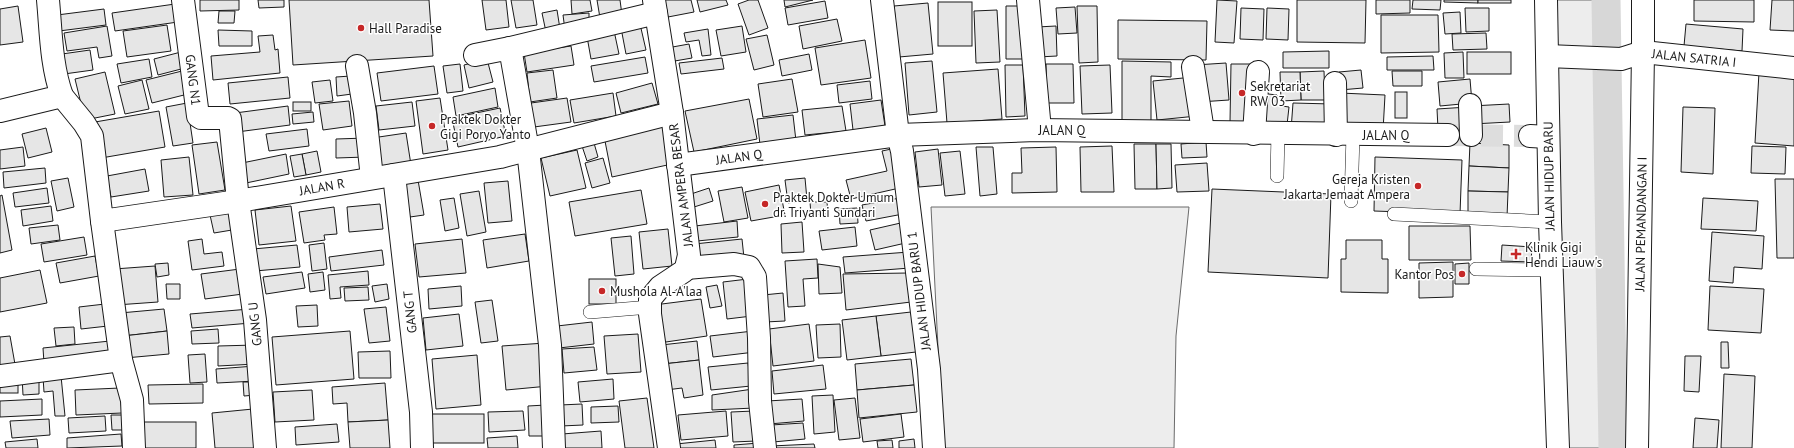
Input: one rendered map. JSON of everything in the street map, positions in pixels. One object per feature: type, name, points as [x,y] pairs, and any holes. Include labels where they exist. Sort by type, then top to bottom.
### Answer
[{"type":"street","points":[[48,0],[54,63],[62,96],[69,107],[84,123],[92,136],[121,360],[132,400],[134,448]]},
{"type":"street","name":"GANG N1","points":[[183,0],[198,116],[201,118],[230,119],[238,201]]},
{"type":"street","name":"JALAN HIDUP BARU 1","points":[[885,0],[898,135],[902,151],[928,361],[934,448]]},
{"type":"street","points":[[1028,0],[1040,130]]},
{"type":"street","name":"JALAN HIDUP BARU","points":[[1546,0],[1550,56],[1539,136],[1550,222],[1558,448]]},
{"type":"street","name":"JALAN PEMANDANGAN I","points":[[1637,448],[1644,52],[1643,0]]},
{"type":"street","points":[[475,55],[510,48],[655,6]]},
{"type":"street","name":"JALAN AMPERA BESAR","points":[[655,6],[672,113],[688,243],[689,255],[686,268]]},
{"type":"street","points":[[510,48],[528,150],[550,345],[554,448]]},
{"type":"street","name":"JALAN SATRIA I","points":[[1550,56],[1620,58],[1644,52],[1794,68]]},
{"type":"street","points":[[357,66],[365,113],[372,178]]},
{"type":"street","points":[[1193,67],[1203,131]]},
{"type":"street","points":[[1254,134],[1258,72]]},
{"type":"street","points":[[1335,83],[1344,135]]},
{"type":"street","points":[[0,111],[62,96]]},
{"type":"street","points":[[1470,105],[1471,135]]},
{"type":"street","name":"JALAN R","points":[[102,221],[238,201],[500,157],[672,113]]},
{"type":"street","name":"JALAN Q","points":[[678,165],[898,135],[1040,130],[1203,131],[1254,134],[1448,135]]},
{"type":"street","name":"GANG T","points":[[394,175],[421,412],[422,448]]},
{"type":"street","name":"GANG U","points":[[238,201],[255,320],[265,448]]},
{"type":"street","points":[[669,448],[650,299],[660,287],[681,274],[686,268],[734,264],[749,266],[755,277],[759,338],[760,401],[765,448]]},
{"type":"street","points":[[0,376],[121,360]]},
{"type":"lane","points":[[1277,176],[1278,134]]},
{"type":"lane","points":[[1344,135],[1352,202]]},
{"type":"lane","points":[[1394,214],[1550,222]]},
{"type":"lane","points":[[1476,269],[1552,270]]},
{"type":"lane","points":[[590,312],[650,307]]},
{"type":"shaded area","points":[[1546,0],[1606,0],[1609,61],[1613,448],[1557,448]]},
{"type":"shaded area","points":[[931,207],[1189,207],[1176,336],[1174,448],[943,448]]},
{"type":"building","points":[[200,0],[239,0],[239,10],[200,11]]},
{"type":"building","points":[[258,0],[284,0],[284,7],[259,8]]},
{"type":"building","name":"Hall Paradise","points":[[289,0],[429,0],[433,56],[293,65]]},
{"type":"building","points":[[482,0],[506,0],[509,27],[486,30]]},
{"type":"building","points":[[511,0],[533,0],[537,25],[516,28]]},
{"type":"building","points":[[571,0],[590,0],[592,11],[572,14]]},
{"type":"building","points":[[597,0],[620,0],[622,15],[600,18]]},
{"type":"building","points":[[664,0],[691,0],[694,12],[668,17]]},
{"type":"building","points":[[697,0],[726,0],[728,5],[700,12]]},
{"type":"building","points":[[749,0],[758,0],[768,28],[749,35],[738,4]]},
{"type":"building","points":[[784,0],[813,0],[785,7]]},
{"type":"building","points":[[1217,0],[1237,1],[1234,43],[1215,42]]},
{"type":"building","points":[[1297,0],[1366,0],[1365,43],[1297,42]]},
{"type":"building","points":[[1376,0],[1410,0],[1410,13],[1376,14]]},
{"type":"building","points":[[1413,0],[1441,0],[1440,10],[1412,9]]},
{"type":"building","points":[[1444,0],[1478,0],[1478,3],[1444,2]]},
{"type":"building","points":[[1478,0],[1511,0],[1511,3],[1478,3]]},
{"type":"building","points":[[1694,0],[1754,0],[1754,22],[1694,21]]},
{"type":"building","points":[[1772,0],[1794,0],[1794,31],[1770,30]]},
{"type":"building","points":[[825,1],[828,18],[788,25],[785,8]]},
{"type":"building","points":[[938,2],[972,2],[972,46],[938,46]]},
{"type":"building","points":[[928,3],[933,54],[899,57],[894,6]]},
{"type":"building","points":[[175,4],[178,22],[115,31],[112,13]]},
{"type":"building","points":[[18,6],[23,42],[0,45],[0,9]]},
{"type":"building","points":[[1006,6],[1025,6],[1029,59],[1006,59]]},
{"type":"building","points":[[1077,6],[1097,6],[1098,62],[1079,63]]},
{"type":"building","points":[[1075,7],[1077,33],[1058,34],[1056,8]]},
{"type":"building","points":[[1241,8],[1264,9],[1263,40],[1240,39]]},
{"type":"building","points":[[1267,8],[1289,9],[1288,40],[1266,39]]},
{"type":"building","points":[[1465,8],[1489,8],[1489,31],[1466,32]]},
{"type":"building","points":[[104,9],[106,25],[59,31],[57,15]]},
{"type":"building","points":[[557,10],[560,29],[546,32],[542,13]]},
{"type":"building","points":[[997,10],[1000,62],[976,63],[974,11]]},
{"type":"building","points":[[219,11],[235,11],[234,23],[218,23]]},
{"type":"building","points":[[1460,12],[1461,33],[1445,34],[1443,13]]},
{"type":"building","points":[[589,13],[589,26],[565,30],[563,15]]},
{"type":"building","points":[[1381,15],[1438,15],[1439,52],[1381,53]]},
{"type":"building","points":[[837,19],[842,41],[803,49],[799,26]]},
{"type":"building","points":[[1118,20],[1207,21],[1206,60],[1118,59]]},
{"type":"building","points":[[640,24],[646,50],[626,54],[621,28]]},
{"type":"building","points":[[1686,24],[1743,29],[1742,51],[1684,46]]},
{"type":"building","points":[[167,25],[171,51],[127,57],[123,31]]},
{"type":"building","points":[[107,26],[112,56],[99,58],[97,47],[67,51],[64,33]]},
{"type":"building","points":[[613,26],[619,54],[591,59],[586,31]]},
{"type":"building","points":[[742,26],[746,52],[721,56],[716,30]]},
{"type":"building","points":[[1056,26],[1057,56],[1038,57],[1037,27]]},
{"type":"building","points":[[708,29],[711,55],[702,56],[699,40],[686,42],[684,33]]},
{"type":"building","points":[[218,30],[252,31],[252,46],[219,46]]},
{"type":"building","points":[[1486,33],[1487,49],[1453,50],[1452,34]]},
{"type":"building","points":[[273,35],[275,50],[278,49],[280,73],[213,80],[211,56],[260,52],[258,36]]},
{"type":"building","points":[[767,35],[774,65],[754,70],[746,39]]},
{"type":"building","points":[[865,40],[871,78],[821,85],[815,48]]},
{"type":"building","points":[[689,44],[692,58],[669,62],[667,48]]},
{"type":"building","points":[[571,46],[574,65],[527,72],[524,53]]},
{"type":"building","points":[[90,50],[93,70],[64,74],[62,54]]},
{"type":"building","points":[[1329,51],[1329,68],[1283,68],[1283,52]]},
{"type":"building","points":[[181,52],[185,68],[158,75],[154,59]]},
{"type":"building","points":[[1463,52],[1464,78],[1445,78],[1444,53]]},
{"type":"building","points":[[1467,52],[1511,52],[1511,74],[1467,74]]},
{"type":"building","points":[[809,54],[812,70],[782,76],[779,60]]},
{"type":"building","points":[[1433,56],[1434,70],[1387,70],[1387,57]]},
{"type":"building","points":[[645,57],[648,73],[594,82],[591,66]]},
{"type":"building","points":[[722,58],[724,69],[681,74],[679,63]]},
{"type":"building","points":[[149,59],[152,77],[121,83],[117,64]]},
{"type":"building","points":[[487,59],[493,82],[469,88],[464,65]]},
{"type":"building","points":[[932,61],[937,112],[909,115],[905,63]]},
{"type":"building","points":[[1122,61],[1171,62],[1171,77],[1151,76],[1151,121],[1122,121]]},
{"type":"building","points":[[1226,63],[1229,100],[1199,102],[1195,65]]},
{"type":"building","points":[[460,64],[463,91],[447,93],[443,66]]},
{"type":"building","points":[[1046,64],[1073,64],[1074,103],[1047,103]]},
{"type":"building","name":"Sekretariat RW 03","points":[[1231,64],[1255,64],[1253,122],[1230,122]]},
{"type":"building","points":[[1005,65],[1023,65],[1025,116],[1006,117]]},
{"type":"building","points":[[1110,65],[1112,113],[1082,114],[1080,66]]},
{"type":"building","points":[[434,66],[438,94],[381,101],[377,73]]},
{"type":"building","points":[[998,69],[1002,119],[947,123],[943,73]]},
{"type":"building","points":[[553,70],[557,98],[530,102],[527,73]]},
{"type":"building","points":[[1361,70],[1363,88],[1340,90],[1339,72]]},
{"type":"building","points":[[182,71],[188,94],[152,103],[146,80]]},
{"type":"building","points":[[1324,71],[1325,100],[1301,100],[1300,72]]},
{"type":"building","points":[[1392,71],[1422,71],[1422,86],[1393,86]]},
{"type":"building","points":[[105,72],[115,114],[85,120],[75,79]]},
{"type":"building","points":[[1280,72],[1300,72],[1301,100],[1281,101]]},
{"type":"building","points":[[1759,72],[1794,74],[1794,146],[1755,143]]},
{"type":"building","points":[[351,76],[352,94],[337,96],[336,77]]},
{"type":"building","points":[[288,77],[290,98],[230,104],[228,83]]},
{"type":"building","points":[[1193,77],[1197,116],[1157,120],[1153,81]]},
{"type":"building","points":[[792,79],[798,112],[763,117],[758,84]]},
{"type":"building","points":[[1470,79],[1472,103],[1440,106],[1438,82]]},
{"type":"building","points":[[142,80],[149,109],[125,114],[118,86]]},
{"type":"building","points":[[330,80],[333,101],[315,103],[312,82]]},
{"type":"building","points":[[870,81],[872,99],[839,103],[837,85]]},
{"type":"building","points":[[652,83],[658,104],[621,113],[616,93]]},
{"type":"building","points":[[495,88],[498,107],[456,116],[453,97]]},
{"type":"building","points":[[1395,92],[1407,92],[1407,118],[1395,118]]},
{"type":"building","points":[[613,93],[616,116],[574,123],[570,100]]},
{"type":"building","points":[[1260,93],[1277,95],[1275,105],[1289,107],[1286,134],[1256,131]]},
{"type":"building","points":[[1340,93],[1385,95],[1383,131],[1338,129]]},
{"type":"building","name":"Praktek Dokter Gigi Poryo Yanto","points":[[440,98],[448,150],[423,154],[416,101]]},
{"type":"building","points":[[567,98],[571,122],[534,127],[531,103]]},
{"type":"building","points":[[749,99],[757,139],[694,152],[685,111]]},
{"type":"building","points":[[881,100],[885,126],[853,130],[850,104]]},
{"type":"building","points":[[349,101],[352,126],[323,130],[319,104]]},
{"type":"building","points":[[293,102],[311,102],[311,111],[293,111]]},
{"type":"building","points":[[412,102],[415,126],[379,130],[376,106]]},
{"type":"building","points":[[187,103],[193,143],[173,146],[166,107]]},
{"type":"building","points":[[1293,103],[1332,104],[1330,132],[1291,130]]},
{"type":"building","points":[[1509,104],[1510,122],[1472,124],[1471,106]]},
{"type":"building","points":[[288,106],[290,125],[237,132],[235,113]]},
{"type":"building","points":[[842,106],[846,131],[805,135],[802,110]]},
{"type":"building","points":[[1468,107],[1470,127],[1438,129],[1437,109]]},
{"type":"building","points":[[1683,107],[1715,108],[1713,174],[1681,172]]},
{"type":"building","points":[[500,108],[506,136],[458,147],[452,118]]},
{"type":"building","points":[[159,111],[165,147],[101,158],[95,122]]},
{"type":"building","points":[[313,112],[314,122],[293,124],[292,114]]},
{"type":"building","points":[[793,115],[796,141],[761,153],[757,119]]},
{"type":"building","points":[[663,124],[672,164],[612,177],[604,136]]},
{"type":"building","points":[[46,128],[52,152],[28,158],[22,134]]},
{"type":"building","points":[[307,129],[309,146],[269,151],[266,134]]},
{"type":"building","points":[[406,133],[411,165],[377,170],[372,138]]},
{"type":"building","points":[[366,138],[366,157],[336,158],[336,139]]},
{"type":"building","points":[[217,142],[225,190],[199,194],[192,145]]},
{"type":"building","points":[[1206,142],[1207,157],[1182,158],[1181,144]]},
{"type":"building","points":[[594,143],[598,157],[587,161],[582,146]]},
{"type":"building","points":[[1470,143],[1509,145],[1509,168],[1469,166]]},
{"type":"building","points":[[1134,144],[1156,144],[1157,189],[1135,189]]},
{"type":"building","points":[[1156,144],[1171,144],[1172,188],[1157,189]]},
{"type":"building","points":[[1112,146],[1114,192],[1081,192],[1080,147]]},
{"type":"building","points":[[1752,146],[1786,147],[1785,174],[1751,173]]},
{"type":"building","points":[[23,147],[25,166],[0,169],[0,150]]},
{"type":"building","points":[[976,147],[993,147],[997,194],[980,196]]},
{"type":"building","points":[[1056,147],[1057,192],[1012,193],[1012,173],[1022,173],[1021,148]]},
{"type":"building","points":[[896,148],[904,187],[851,199],[846,180],[887,171],[882,151]]},
{"type":"building","points":[[938,149],[942,185],[919,187],[915,152]]},
{"type":"building","points":[[577,150],[586,188],[550,196],[541,158]]},
{"type":"building","points":[[317,151],[321,172],[306,175],[302,154]]},
{"type":"building","points":[[960,151],[965,194],[945,196],[940,153]]},
{"type":"building","points":[[286,154],[289,174],[246,183],[242,163]]},
{"type":"building","points":[[302,154],[306,175],[294,177],[290,156]]},
{"type":"building","points":[[189,157],[193,195],[164,197],[161,160]]},
{"type":"building","name":"Gereja Kristen Jakarta Jemaat Ampera","points":[[1375,157],[1462,160],[1460,214],[1374,211]]},
{"type":"building","points":[[603,158],[610,183],[592,188],[585,163]]},
{"type":"building","points":[[1207,163],[1209,191],[1177,192],[1175,165]]},
{"type":"building","points":[[1469,166],[1509,168],[1508,192],[1468,191]]},
{"type":"building","points":[[45,168],[46,183],[4,188],[3,172]]},
{"type":"building","points":[[145,169],[149,191],[111,197],[107,176]]},
{"type":"building","points":[[68,178],[74,207],[57,211],[51,181]]},
{"type":"building","points":[[805,178],[807,200],[788,203],[785,180]]},
{"type":"building","points":[[1775,179],[1794,179],[1794,258],[1777,258]]},
{"type":"building","points":[[418,180],[424,215],[410,217],[403,182]]},
{"type":"building","points":[[508,181],[512,221],[488,223],[484,183]]},
{"type":"building","name":"Praktek Dokter Umum dr. Triyanti Sundari","points":[[779,185],[785,215],[751,221],[745,192]]},
{"type":"building","points":[[742,187],[748,218],[724,222],[718,191]]},
{"type":"building","points":[[47,188],[49,203],[15,207],[13,193]]},
{"type":"building","points":[[709,188],[713,201],[694,207],[691,194]]},
{"type":"building","points":[[1212,189],[1331,194],[1328,278],[1208,272]]},
{"type":"building","points":[[641,190],[647,224],[575,236],[569,202]]},
{"type":"building","points":[[479,191],[486,232],[467,236],[460,194]]},
{"type":"building","points":[[1468,191],[1508,192],[1507,217],[1468,216]]},
{"type":"building","points":[[2,195],[12,250],[0,253],[0,196]]},
{"type":"building","points":[[454,198],[459,228],[445,231],[440,200]]},
{"type":"building","points":[[900,198],[903,214],[866,221],[862,205]]},
{"type":"building","points":[[1703,198],[1758,201],[1756,231],[1701,229]]},
{"type":"building","points":[[810,202],[827,202],[828,214],[811,215]]},
{"type":"building","points":[[380,204],[383,229],[349,232],[347,207]]},
{"type":"building","points":[[51,206],[53,221],[23,226],[21,210]]},
{"type":"building","points":[[291,206],[296,241],[259,245],[255,210]]},
{"type":"building","points":[[334,207],[337,234],[324,235],[325,240],[304,243],[299,212]]},
{"type":"building","points":[[857,208],[858,223],[840,224],[839,209]]},
{"type":"building","points":[[235,210],[238,229],[214,233],[210,215]]},
{"type":"building","points":[[737,221],[738,237],[697,241],[695,226]]},
{"type":"building","points":[[802,222],[804,252],[782,253],[781,224]]},
{"type":"building","points":[[905,222],[910,242],[875,250],[870,230]]},
{"type":"building","points":[[58,225],[60,240],[31,244],[29,228]]},
{"type":"building","points":[[1409,226],[1470,226],[1471,260],[1409,260]]},
{"type":"building","points":[[855,227],[857,246],[822,250],[819,231]]},
{"type":"building","points":[[668,229],[672,266],[643,269],[639,232]]},
{"type":"building","points":[[1712,232],[1764,236],[1762,269],[1734,267],[1733,283],[1709,281]]},
{"type":"building","points":[[525,234],[529,261],[487,268],[483,240]]},
{"type":"building","points":[[631,236],[634,274],[615,276],[611,238]]},
{"type":"building","points":[[84,237],[87,255],[44,262],[41,244]]},
{"type":"building","points":[[202,239],[204,254],[222,252],[224,266],[192,270],[188,241]]},
{"type":"building","points":[[462,239],[466,273],[419,277],[415,244]]},
{"type":"building","points":[[742,239],[744,258],[696,264],[694,244]]},
{"type":"building","points":[[1346,240],[1382,240],[1382,259],[1388,259],[1388,293],[1341,292],[1341,259],[1346,259]]},
{"type":"building","points":[[324,243],[327,269],[312,271],[309,245]]},
{"type":"building","points":[[297,245],[300,267],[255,271],[253,249]]},
{"type":"building","name":"Klinik Gigi Hendi Liauw's","points":[[1502,245],[1532,247],[1531,262],[1501,261]]},
{"type":"building","points":[[382,250],[384,265],[331,271],[329,257]]},
{"type":"building","points":[[909,252],[910,268],[845,273],[843,257]]},
{"type":"building","points":[[95,256],[99,276],[60,283],[56,263]]},
{"type":"building","points":[[817,259],[818,278],[803,279],[805,306],[788,307],[785,261]]},
{"type":"building","points":[[1453,262],[1453,297],[1419,298],[1419,263]]},
{"type":"building","points":[[168,263],[169,275],[157,277],[155,264]]},
{"type":"building","name":"Kantor Pos","points":[[1469,263],[1469,284],[1455,284],[1455,264]]},
{"type":"building","points":[[818,264],[840,267],[842,293],[819,294]]},
{"type":"building","points":[[155,266],[158,302],[116,305],[114,269]]},
{"type":"building","points":[[240,269],[243,294],[205,299],[201,274]]},
{"type":"building","points":[[40,270],[47,303],[0,312],[0,278]]},
{"type":"building","points":[[368,271],[369,285],[340,287],[341,298],[330,299],[328,275]]},
{"type":"building","points":[[302,272],[305,288],[266,294],[263,277]]},
{"type":"building","points":[[323,272],[325,290],[310,292],[308,274]]},
{"type":"building","points":[[908,273],[911,302],[846,310],[843,274]]},
{"type":"building","name":"Mushola Al-A'laa","points":[[589,279],[616,279],[616,304],[589,304]]},
{"type":"building","points":[[748,279],[752,316],[727,319],[723,282]]},
{"type":"building","points":[[166,284],[180,284],[180,299],[167,299]]},
{"type":"building","points":[[387,284],[389,299],[375,302],[372,286]]},
{"type":"building","points":[[717,285],[722,306],[710,308],[706,287]]},
{"type":"building","points":[[461,286],[462,306],[429,309],[428,289]]},
{"type":"building","points":[[1710,286],[1764,289],[1761,333],[1708,330]]},
{"type":"building","points":[[368,287],[369,300],[345,301],[344,288]]},
{"type":"building","points":[[783,293],[785,321],[765,322],[763,295]]},
{"type":"building","points":[[701,299],[707,336],[659,343],[654,305]]},
{"type":"building","points":[[492,300],[498,341],[481,343],[475,302]]},
{"type":"building","points":[[105,304],[108,326],[81,329],[79,307]]},
{"type":"building","points":[[317,305],[318,326],[298,327],[296,306]]},
{"type":"building","points":[[386,307],[390,341],[369,343],[364,309]]},
{"type":"building","points":[[164,309],[167,331],[123,336],[120,313]]},
{"type":"building","points":[[250,309],[251,323],[192,328],[190,314]]},
{"type":"building","points":[[911,312],[916,352],[881,356],[876,316]]},
{"type":"building","points":[[459,314],[463,346],[426,350],[423,318]]},
{"type":"building","points":[[876,316],[881,356],[847,360],[842,320]]},
{"type":"building","points":[[592,322],[594,344],[559,348],[557,326]]},
{"type":"building","points":[[809,324],[814,361],[773,366],[769,329]]},
{"type":"building","points":[[840,324],[841,357],[818,358],[816,325]]},
{"type":"building","points":[[74,327],[75,344],[56,346],[54,328]]},
{"type":"building","points":[[218,329],[219,343],[192,344],[191,331]]},
{"type":"building","points":[[167,331],[169,354],[125,358],[123,336]]},
{"type":"building","points":[[350,331],[354,379],[276,385],[272,337]]},
{"type":"building","points":[[753,331],[755,352],[713,357],[710,336]]},
{"type":"building","points":[[638,334],[641,372],[607,374],[604,336]]},
{"type":"building","points":[[10,336],[16,370],[0,373],[0,337]]},
{"type":"building","points":[[110,341],[112,355],[44,363],[43,348]]},
{"type":"building","points":[[697,341],[699,360],[663,364],[661,345]]},
{"type":"building","points":[[1721,342],[1728,342],[1729,368],[1721,368]]},
{"type":"building","points":[[545,343],[549,386],[506,390],[502,346]]},
{"type":"building","points":[[255,345],[256,364],[218,366],[218,346]]},
{"type":"building","points":[[594,347],[597,370],[564,373],[562,349]]},
{"type":"building","points":[[390,351],[391,378],[359,378],[358,352]]},
{"type":"building","points":[[205,354],[207,382],[190,383],[188,355]]},
{"type":"building","points":[[477,355],[481,405],[436,409],[432,359]]},
{"type":"building","points":[[1685,356],[1701,356],[1699,392],[1684,391]]},
{"type":"building","points":[[911,359],[914,385],[857,390],[855,364]]},
{"type":"building","points":[[699,360],[703,395],[684,398],[682,388],[666,390],[663,364]]},
{"type":"building","points":[[748,363],[751,386],[711,390],[708,367]]},
{"type":"building","points":[[823,365],[826,389],[774,394],[772,371]]},
{"type":"building","points":[[255,366],[256,381],[217,383],[216,369]]},
{"type":"building","points":[[1724,374],[1755,376],[1752,448],[1721,448]]},
{"type":"building","points":[[39,375],[39,394],[23,395],[22,376]]},
{"type":"building","points":[[61,376],[65,416],[55,416],[53,391],[44,392],[43,377]]},
{"type":"building","points":[[613,379],[614,399],[580,402],[578,382]]},
{"type":"building","points":[[0,382],[18,382],[18,393],[0,393]]},
{"type":"building","points":[[243,382],[256,382],[256,395],[244,396]]},
{"type":"building","points":[[385,383],[388,420],[348,422],[347,403],[333,404],[332,387]]},
{"type":"building","points":[[203,384],[203,403],[149,404],[148,385]]},
{"type":"building","points":[[914,385],[917,412],[859,418],[857,390]]},
{"type":"building","points":[[120,388],[122,413],[76,415],[75,390]]},
{"type":"building","points":[[753,389],[754,408],[712,410],[712,395]]},
{"type":"building","points":[[312,390],[314,420],[275,422],[273,392]]},
{"type":"building","points":[[833,395],[835,432],[814,434],[812,396]]},
{"type":"building","points":[[647,398],[654,448],[625,448],[619,401]]},
{"type":"building","points":[[855,398],[860,438],[839,440],[834,400]]},
{"type":"building","points":[[42,399],[42,415],[0,417],[0,401]]},
{"type":"building","points":[[802,399],[804,421],[769,424],[767,401]]},
{"type":"building","points":[[582,404],[583,425],[561,426],[560,405]]},
{"type":"building","points":[[546,405],[547,436],[529,436],[528,406]]},
{"type":"building","points":[[618,406],[619,422],[591,423],[591,407]]},
{"type":"building","points":[[253,409],[257,448],[215,448],[212,413]]},
{"type":"building","points":[[523,411],[525,430],[489,432],[488,412]]},
{"type":"building","points":[[726,411],[728,436],[681,440],[678,415]]},
{"type":"building","points":[[754,411],[756,441],[733,442],[731,412]]},
{"type":"building","points":[[426,414],[484,414],[484,443],[426,443]]},
{"type":"building","points":[[901,414],[904,437],[863,442],[860,419]]},
{"type":"building","points":[[111,415],[123,415],[124,430],[112,430]]},
{"type":"building","points":[[105,416],[106,431],[69,433],[68,418]]},
{"type":"building","points":[[1695,418],[1719,420],[1717,448],[1693,448]]},
{"type":"building","points":[[49,419],[50,435],[12,438],[10,421]]},
{"type":"building","points":[[388,420],[390,448],[350,448],[348,422]]},
{"type":"building","points":[[141,422],[196,422],[196,448],[141,448]]},
{"type":"building","points":[[803,423],[805,439],[773,442],[771,425]]},
{"type":"building","points":[[337,424],[339,442],[296,445],[295,427]]},
{"type":"building","points":[[601,431],[602,448],[563,448],[562,434]]},
{"type":"building","points":[[121,434],[122,446],[67,448],[67,438]]},
{"type":"building","points":[[517,436],[518,448],[488,448],[487,438]]},
{"type":"building","points":[[37,439],[38,448],[6,448],[5,442]]},
{"type":"building","points":[[914,439],[915,448],[899,448],[899,441]]},
{"type":"building","points":[[715,440],[716,448],[677,448],[676,444]]},
{"type":"building","points":[[892,440],[893,448],[878,448],[877,441]]},
{"type":"building","points":[[759,443],[759,448],[734,448],[734,445]]},
{"type":"building","points":[[814,444],[815,448],[771,448],[771,446]]},
{"type":"waterway","points":[[1606,0],[1613,448]]},
{"type":"tunnel","points":[[1448,135],[1530,136]]},
{"type":"place","name":"Hall Paradise","points":[[361,28]]},
{"type":"place","name":"Sekretariat RW 03","points":[[1242,93]]},
{"type":"place","name":"Praktek Dokter Gigi Poryo Yanto","points":[[432,126]]},
{"type":"place","name":"Gereja Kristen Jakarta Jemaat Ampera","points":[[1418,186]]},
{"type":"place","name":"Praktek Dokter Umum dr. Triyanti Sundari","points":[[765,204]]},
{"type":"place","name":"Klinik Gigi Hendi Liauw's","points":[[1516,254]]},
{"type":"place","name":"Kantor Pos","points":[[1462,274]]},
{"type":"place","name":"Mushola Al-A'laa","points":[[602,291]]}]
